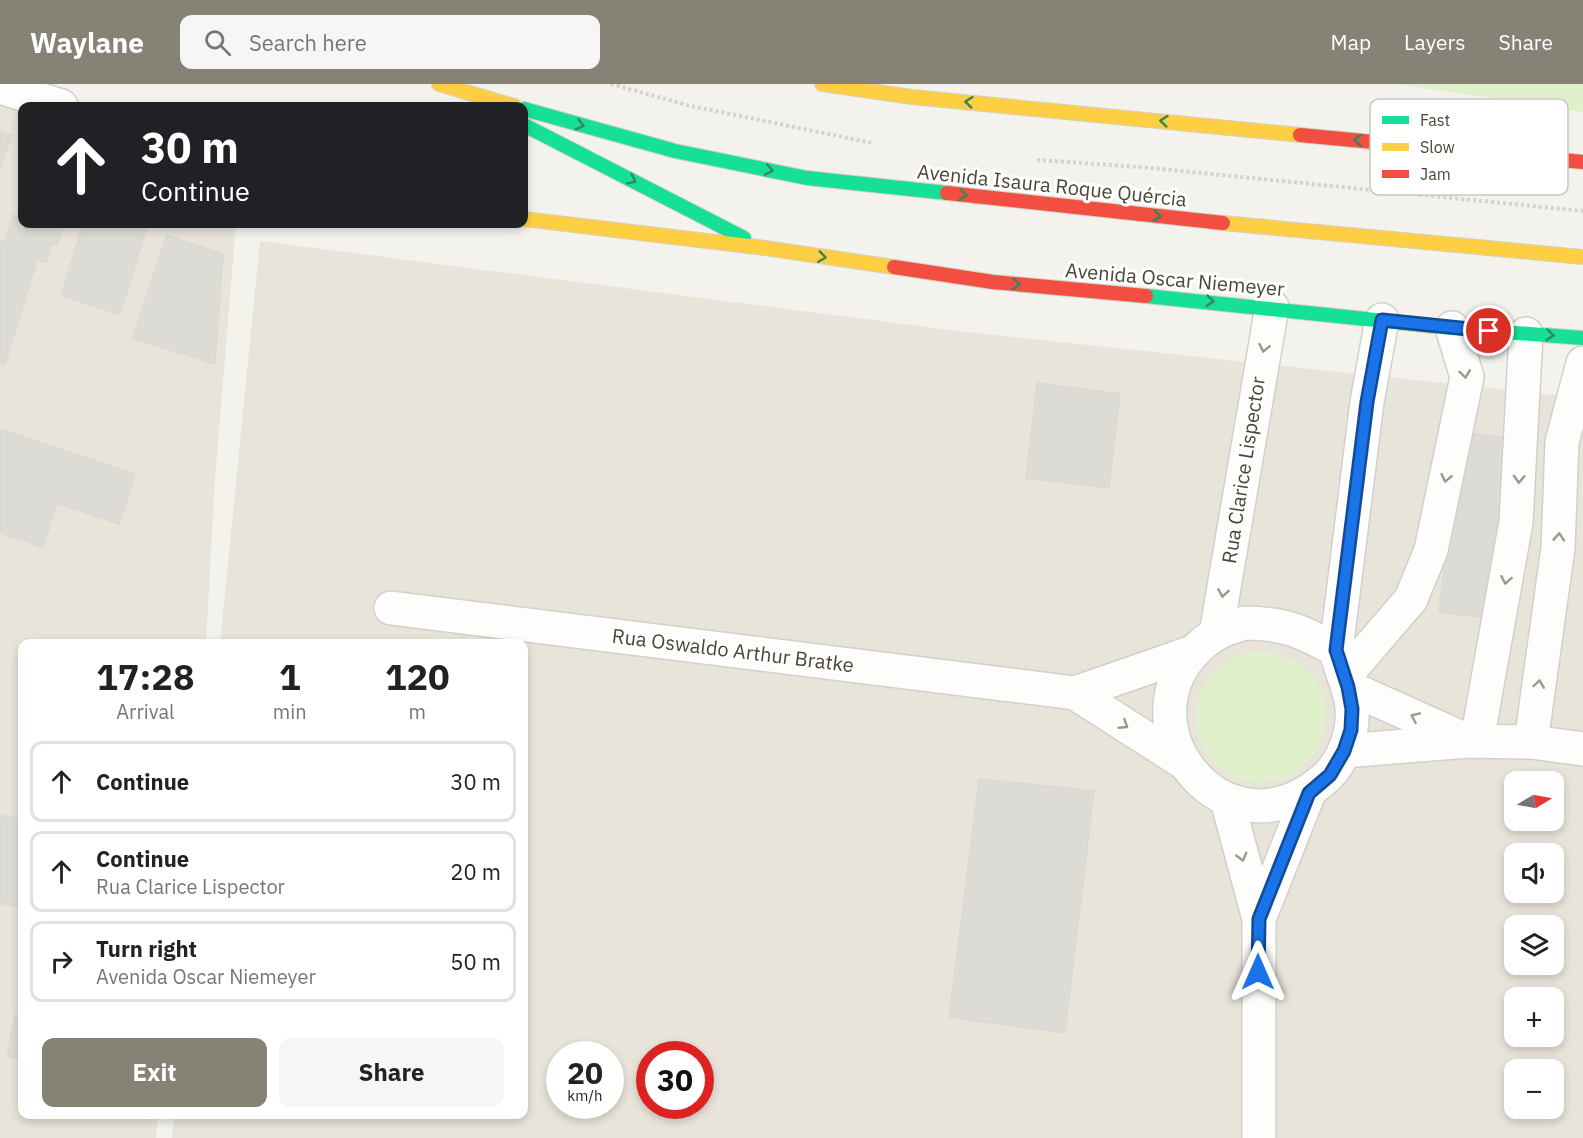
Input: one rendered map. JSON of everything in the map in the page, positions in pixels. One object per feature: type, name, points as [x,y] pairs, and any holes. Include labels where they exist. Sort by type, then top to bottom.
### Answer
[{"type":"main road","points":[[439,84],[480,102]]},
{"type":"main road","points":[[822,84],[912,97],[1370,141]]},
{"type":"main road","points":[[459,92],[498,102]]},
{"type":"main road","name":"Avenida Isaura Roque Quércia","points":[[528,110],[675,151],[807,178],[1207,221],[1583,257]]},
{"type":"main road","points":[[528,126],[765,248]]},
{"type":"main road","points":[[1568,161],[1583,162]]},
{"type":"main road","name":"Avenida Oscar Niemeyer","points":[[528,219],[765,248],[993,282],[1272,307],[1452,328],[1583,338]]},
{"type":"street","points":[[0,87],[48,102]]},
{"type":"street","name":"Rua Clarice Lispector","points":[[1204,643],[1272,307]]},
{"type":"street","points":[[1382,320],[1367,402],[1343,671],[1352,709],[1351,730],[1344,751],[1330,775],[1309,793],[1283,804],[1255,806],[1227,800],[1202,785],[1183,762],[1171,735],[1170,705],[1177,677],[1204,643],[1244,623],[1274,623],[1303,632],[1343,671],[1473,741]]},
{"type":"street","points":[[1343,671],[1411,599],[1431,550],[1467,377],[1452,328]]},
{"type":"street","points":[[1473,741],[1516,522],[1526,334]]},
{"type":"street","points":[[1531,742],[1558,548],[1562,442],[1583,363]]},
{"type":"street","name":"Rua Oswaldo Arthur Bratke","points":[[391,608],[1075,693],[1183,762]]},
{"type":"street","name":"Rua Oswaldo Arthur Bratke","points":[[1075,693],[1204,643]]},
{"type":"street","points":[[1344,751],[1473,741],[1531,742],[1583,749]]},
{"type":"street","points":[[1259,919],[1309,793]]},
{"type":"street","points":[[1227,800],[1259,919],[1259,1138]]},
{"type":"path","points":[[611,84],[691,106],[876,144]]},
{"type":"path","points":[[1026,159],[1141,167],[1370,190]]},
{"type":"path","points":[[1422,195],[1583,211]]},
{"type":"shaded area","points":[[0,96],[18,104],[18,228],[236,228],[215,478],[206,639],[18,639],[18,1119],[158,1119],[156,1138],[0,1138]]},
{"type":"shaded area","points":[[260,241],[958,331],[1583,398],[1583,1138],[172,1138],[174,1119],[528,1119],[528,639],[220,639]]},
{"type":"green space","points":[[1396,84],[1583,84],[1583,112],[1568,110],[1568,99],[1496,99]]},
{"type":"green space","points":[[1261,652],[1286,657],[1307,671],[1321,692],[1326,717],[1321,742],[1307,763],[1286,777],[1261,782],[1236,777],[1215,763],[1201,742],[1196,717],[1201,692],[1215,671],[1236,657]]},
{"type":"building","points":[[0,131],[12,135],[0,169]]},
{"type":"building","points":[[13,215],[18,216],[18,228],[63,228],[57,245],[51,244],[46,262],[37,260],[5,365],[0,363],[0,241],[5,242]]},
{"type":"building","points":[[82,228],[147,228],[120,314],[61,296]]},
{"type":"building","points":[[167,235],[223,254],[215,364],[133,338]]},
{"type":"building","points":[[1037,383],[1120,394],[1109,488],[1026,478]]},
{"type":"building","points":[[0,429],[135,474],[119,524],[57,503],[43,547],[0,533]]},
{"type":"building","points":[[1459,432],[1508,438],[1488,618],[1439,612]]},
{"type":"building","points":[[979,779],[1094,791],[1065,1033],[949,1017]]},
{"type":"building","points":[[0,815],[18,819],[18,907],[0,903]]},
{"type":"building","points":[[15,1015],[18,1016],[18,1058],[7,1056]]},
{"type":"traffic: fast","points":[[528,110],[675,151],[807,178],[947,193]]},
{"type":"traffic: fast","points":[[528,127],[744,238]]},
{"type":"traffic: fast","points":[[1146,296],[1452,328],[1583,338]]},
{"type":"traffic: slow","points":[[439,84],[500,102]]},
{"type":"traffic: slow","points":[[822,84],[912,97],[1300,135]]},
{"type":"traffic: slow","points":[[528,219],[765,248],[894,267]]},
{"type":"traffic: slow","points":[[1223,223],[1583,257]]},
{"type":"traffic: jam","points":[[1300,135],[1370,142]]},
{"type":"traffic: jam","points":[[1568,161],[1583,162]]},
{"type":"traffic: jam","points":[[947,193],[1223,223]]},
{"type":"traffic: jam","points":[[894,267],[993,282],[1146,296]]},
{"type":"route","points":[[1258,972],[1259,919],[1309,793],[1330,775],[1344,751],[1351,730],[1352,709],[1348,687],[1336,650],[1367,402],[1382,320],[1489,331]]}]
